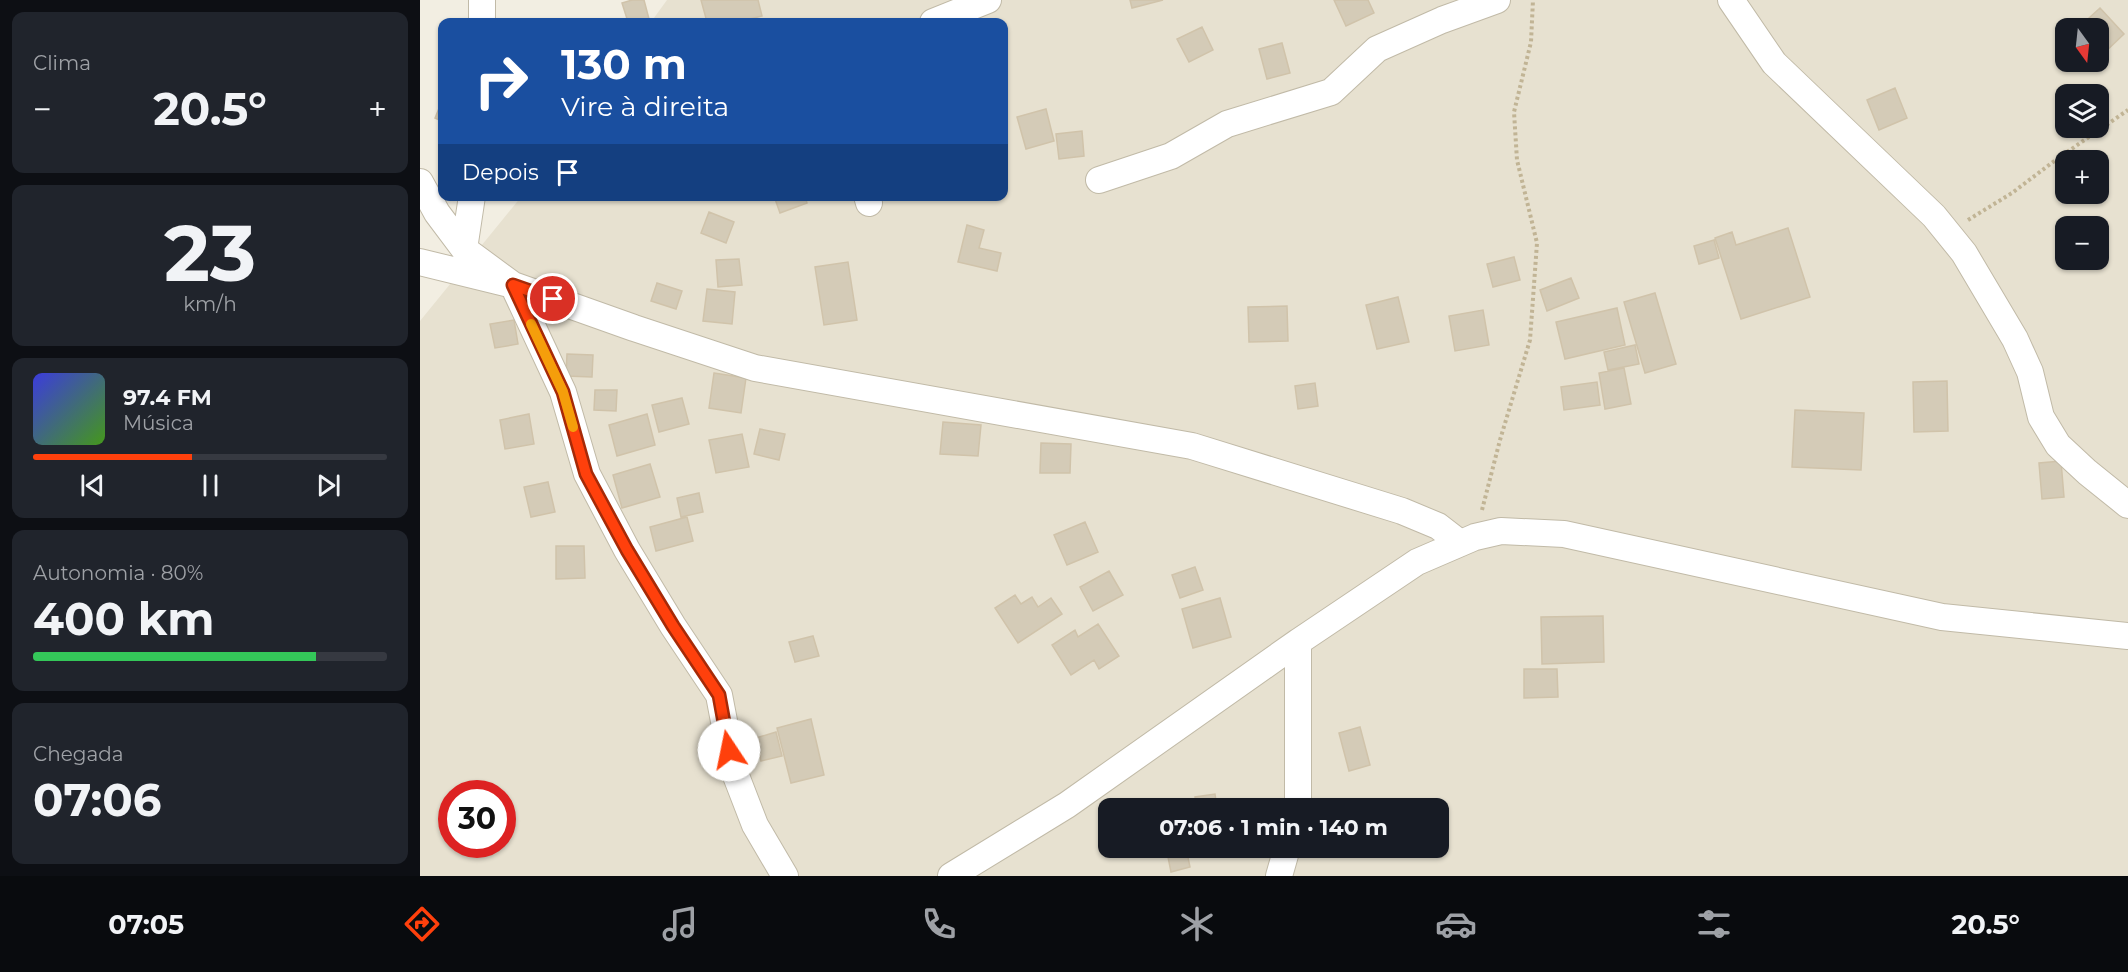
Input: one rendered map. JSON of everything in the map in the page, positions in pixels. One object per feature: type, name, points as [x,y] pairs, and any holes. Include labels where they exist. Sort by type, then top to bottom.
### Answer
[{"type":"street","points":[[482,0],[482,18]]},
{"type":"street","points":[[943,18],[988,0]]},
{"type":"street","points":[[1100,180],[1171,156],[1227,124],[1330,92],[1377,49],[1442,20],[1497,0]]},
{"type":"street","points":[[1731,0],[1774,63],[1938,221],[1964,253],[2015,339],[2030,372],[2041,417],[2058,445],[2128,505]]},
{"type":"street","points":[[420,182],[437,213],[464,249],[513,285],[563,392],[586,474],[627,550],[673,626],[719,695],[733,768],[755,825],[785,876]]},
{"type":"street","points":[[464,249],[471,201]]},
{"type":"street","points":[[420,262],[513,285],[755,368],[1192,446],[1402,511],[1467,540]]},
{"type":"street","points":[[951,876],[1067,805],[1298,642],[1417,562],[1467,540],[1500,531],[1564,534],[1942,617],[2128,636]]},
{"type":"street","points":[[1298,642],[1298,798]]},
{"type":"street","points":[[1279,876],[1284,858]]},
{"type":"path","points":[[1467,540],[1530,340],[1537,243],[1517,160],[1514,112],[1531,42],[1533,0]]},
{"type":"path","points":[[1938,221],[1965,222],[2012,193],[2128,110]]},
{"type":"shaded area","points":[[667,0],[2128,0],[2128,876],[420,876],[420,321],[518,201],[1008,201],[1008,18],[654,18]]},
{"type":"building","points":[[644,0],[649,18],[627,18],[622,3]]},
{"type":"building","points":[[701,0],[758,0],[762,16],[754,18],[706,18]]},
{"type":"building","points":[[1130,0],[1163,0],[1132,8]]},
{"type":"building","points":[[1334,0],[1368,0],[1374,13],[1346,26]]},
{"type":"building","points":[[2100,8],[2124,34],[2109,48],[2109,18],[2089,18]]},
{"type":"building","points":[[1202,27],[1213,50],[1189,62],[1177,39]]},
{"type":"building","points":[[1282,43],[1290,73],[1267,79],[1259,49]]},
{"type":"building","points":[[1895,88],[1907,118],[1879,130],[1867,100]]},
{"type":"building","points":[[1046,109],[1054,141],[1026,149],[1017,117]]},
{"type":"building","points":[[1082,131],[1084,156],[1059,159],[1056,134]]},
{"type":"building","points":[[776,201],[806,201],[807,203],[780,213]]},
{"type":"building","points":[[709,212],[734,222],[726,243],[701,233]]},
{"type":"building","points":[[967,225],[984,230],[979,248],[1001,253],[997,271],[958,262]]},
{"type":"building","points":[[1788,228],[1810,297],[1741,319],[1715,238],[1732,232],[1736,245]]},
{"type":"building","points":[[1714,240],[1719,258],[1699,264],[1694,246]]},
{"type":"building","points":[[1514,257],[1520,280],[1493,287],[1487,264]]},
{"type":"building","points":[[739,259],[742,285],[718,287],[716,260]]},
{"type":"building","points":[[848,262],[857,320],[824,325],[815,267]]},
{"type":"building","points":[[1571,278],[1579,298],[1547,311],[1540,290]]},
{"type":"building","points":[[657,283],[682,291],[676,309],[651,301]]},
{"type":"building","points":[[707,289],[735,292],[732,324],[703,321]]},
{"type":"building","points":[[1655,293],[1676,364],[1645,373],[1624,302]]},
{"type":"building","points":[[1398,297],[1409,342],[1377,349],[1366,305]]},
{"type":"building","points":[[1287,306],[1288,341],[1249,342],[1248,307]]},
{"type":"building","points":[[1617,308],[1625,345],[1565,359],[1556,322]]},
{"type":"building","points":[[1483,310],[1489,345],[1455,351],[1449,316]]},
{"type":"building","points":[[514,320],[518,344],[495,348],[490,324]]},
{"type":"building","points":[[1635,345],[1639,364],[1608,370],[1604,352]]},
{"type":"building","points":[[567,354],[593,355],[592,377],[566,376]]},
{"type":"building","points":[[1624,368],[1631,404],[1605,409],[1599,373]]},
{"type":"building","points":[[714,373],[746,378],[741,413],[709,408]]},
{"type":"building","points":[[1947,381],[1948,431],[1914,432],[1913,382]]},
{"type":"building","points":[[1597,382],[1600,405],[1564,410],[1561,387]]},
{"type":"building","points":[[1315,383],[1318,406],[1298,409],[1295,386]]},
{"type":"building","points":[[595,390],[617,390],[616,411],[594,410]]},
{"type":"building","points":[[682,398],[689,424],[659,432],[652,405]]},
{"type":"building","points":[[1795,410],[1864,413],[1861,470],[1792,467]]},
{"type":"building","points":[[529,414],[534,444],[505,449],[500,420]]},
{"type":"building","points":[[647,414],[655,445],[617,456],[609,425]]},
{"type":"building","points":[[943,422],[981,425],[978,456],[940,454]]},
{"type":"building","points":[[760,429],[785,434],[779,460],[754,454]]},
{"type":"building","points":[[742,434],[749,467],[716,473],[709,440]]},
{"type":"building","points":[[1041,443],[1071,444],[1070,473],[1040,473]]},
{"type":"building","points":[[2061,461],[2064,497],[2042,499],[2039,463]]},
{"type":"building","points":[[650,464],[660,497],[622,508],[613,475]]},
{"type":"building","points":[[548,482],[555,512],[531,517],[524,487]]},
{"type":"building","points":[[699,493],[703,512],[681,517],[677,498]]},
{"type":"building","points":[[687,517],[693,541],[656,551],[650,527]]},
{"type":"building","points":[[1085,522],[1098,552],[1067,565],[1054,535]]},
{"type":"building","points":[[556,546],[584,546],[585,578],[556,579]]},
{"type":"building","points":[[1195,567],[1203,590],[1180,598],[1172,575]]},
{"type":"building","points":[[1109,571],[1123,595],[1093,611],[1080,587]]},
{"type":"building","points":[[1015,595],[1021,604],[1032,597],[1038,607],[1051,598],[1062,614],[1018,643],[995,608]]},
{"type":"building","points":[[1220,598],[1231,637],[1193,648],[1182,609]]},
{"type":"building","points":[[1603,616],[1604,662],[1542,664],[1541,617]]},
{"type":"building","points":[[1098,624],[1119,656],[1099,669],[1094,660],[1071,675],[1052,645],[1075,630],[1078,637]]},
{"type":"building","points":[[813,636],[819,656],[795,662],[789,642]]},
{"type":"building","points":[[1524,669],[1557,669],[1558,697],[1524,698]]},
{"type":"building","points":[[811,719],[824,775],[791,783],[777,728]]},
{"type":"building","points":[[1360,727],[1370,765],[1349,771],[1339,733]]},
{"type":"building","points":[[776,732],[782,756],[761,761],[756,738]]},
{"type":"building","points":[[1215,794],[1216,798],[1195,798]]},
{"type":"building","points":[[1168,858],[1188,858],[1190,867],[1171,872]]},
{"type":"slow traffic","points":[[531,324],[563,392],[573,427]]},
{"type":"route","points":[[553,299],[513,285],[563,392],[586,474],[627,550],[673,626],[719,695],[729,750]]}]
